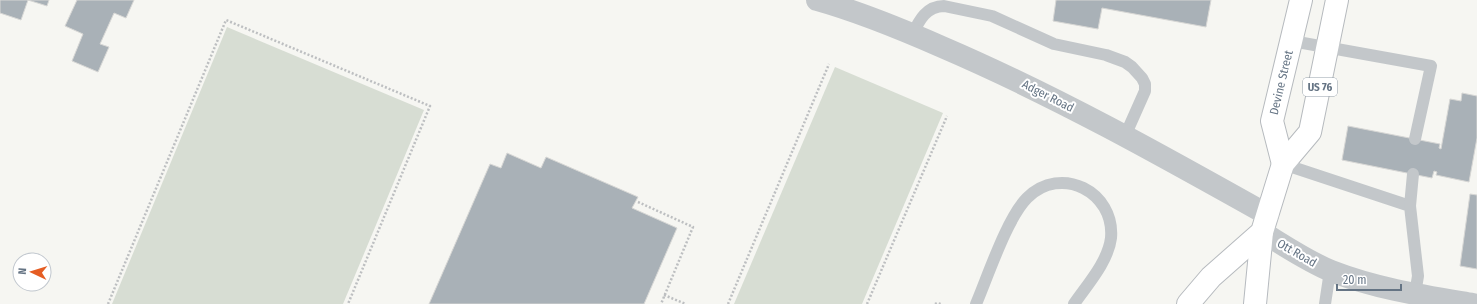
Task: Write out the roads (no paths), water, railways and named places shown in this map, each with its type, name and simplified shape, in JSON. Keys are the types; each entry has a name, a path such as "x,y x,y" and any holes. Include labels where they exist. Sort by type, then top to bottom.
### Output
{"main road":[{"name":"Devine Street","path":"1283,164 1272,121 1301,0"},
{"name":"US 76","path":"1265,224 1283,164 1310,132 1337,0"},
{"path":"1188,304 1211,277 1265,224"},
{"path":"1255,304 1265,224"}],"street":[{"name":"Adger Road","path":"817,0 912,35 978,62 1125,136 1265,224"},
{"name":"Ott Road","path":"1265,224 1305,259 1330,271 1379,287 1473,304"}],"lane":[{"path":"912,35 925,14 939,6 944,6 992,16 1054,44 1106,55 1125,62 1137,71 1145,84 1144,97 1125,136"},
{"path":"1292,41 1430,66 1415,139"},
{"path":"1283,164 1410,206"},
{"path":"1413,174 1410,206 1418,276 1415,294"},
{"path":"976,304 1010,224 1022,204 1034,192 1042,188 1052,184 1068,183 1086,189 1100,199 1109,216 1111,238 1102,262 1074,304"},
{"path":"1325,304 1330,271"}]}
